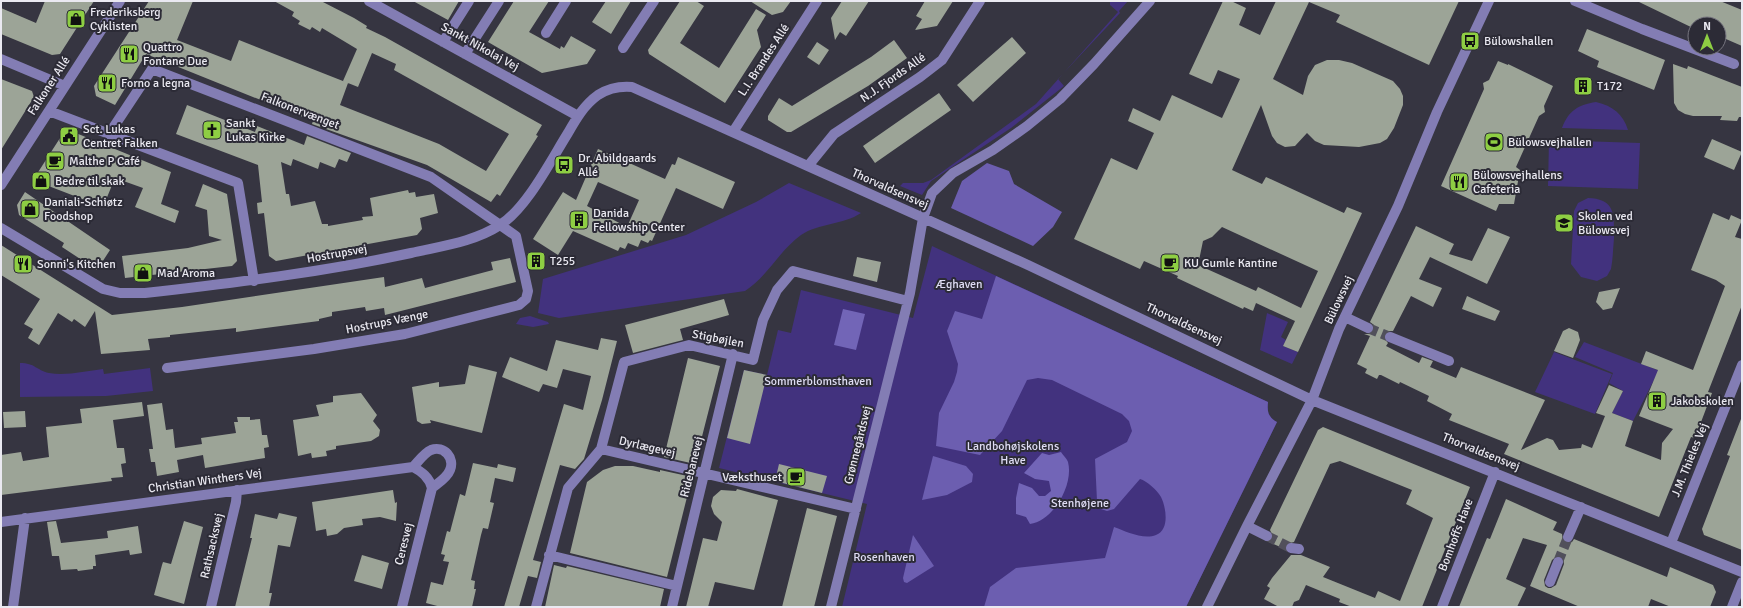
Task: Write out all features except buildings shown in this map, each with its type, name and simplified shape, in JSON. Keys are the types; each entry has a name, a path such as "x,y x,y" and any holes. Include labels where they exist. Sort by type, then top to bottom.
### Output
{"street":[{"name":"Falkoner Allé","path":"1,185 120,1"},
{"name":"Sankt Nikolaj Vej","path":"370,1 578,116"},
{"path":"443,42 469,1"},
{"path":"465,54 499,1"},
{"path":"546,32 566,1"},
{"path":"623,48 654,1"},
{"name":"L.I. Brandes Allé","path":"733,132 817,1"},
{"name":"N.J. Fjords Allé","path":"808,166 834,134 920,77 942,60 980,1"},
{"name":"Grønnegårdsvej","path":"831,607 908,301 923,218 932,193 952,173 993,150 1027,126 1060,99 1094,64 1150,1"},
{"name":"Bülowsvej","path":"1207,607 1312,400 1345,317 1398,206 1440,105 1489,1"},
{"path":"1574,1 1734,64"},
{"path":"1,59 65,86"},
{"name":"Falkonervænget","path":"109,134 152,69 431,177 501,225"},
{"name":"Thorvaldsensvej","path":"622,86 632,87 644,91 1028,265 1312,400 1742,572"},
{"name":"Hostrupsvej","path":"1,228 103,289 120,293 145,293 254,281 371,262 473,239 501,225 524,201 544,172 578,116 598,96 608,90 622,86"},
{"path":"49,111 238,183 254,281"},
{"name":"Hostrups Vænge","path":"167,368 314,349 405,334 519,305 528,296 528,286 516,236 501,225"},
{"name":"Stigbøjlen","path":"602,449 624,362 689,345 733,354 753,360 766,314 777,290 793,271 908,301"},
{"path":"1345,317 1368,328"},
{"path":"1390,337 1449,361"},
{"name":"Ridebanevej","path":"672,607 733,354"},
{"name":"J.M. Thieles Vej","path":"1671,543 1742,365"},
{"path":"438,449 446,452 451,461 451,466 447,476 432,488 430,480 413,467 432,450 438,449"},
{"name":"Dyrlægevej","path":"536,607 568,488 602,449 856,509"},
{"name":"Christian Winthers Vej","path":"1,522 413,467"},
{"name":"Bomhoffs Have","path":"1442,607 1495,472"},
{"name":"Ceresvej","path":"402,607 432,488"},
{"name":"Rathsacksvej","path":"211,607 236,502 237,490"},
{"path":"1568,537 1581,507"},
{"path":"13,607 26,518"},
{"path":"1247,526 1267,536"},
{"path":"549,555 677,586"},
{"path":"1550,582 1558,562"},
{"path":"1732,607 1742,582"}],"green space":[{"path":"1110,1 1128,1 1119,11 1120,13 1064,73 1118,12 1110,5"},
{"path":"1058,79 1064,86 1011,128 931,181 922,195 900,186 903,183 923,183 931,180 1036,104"},
{"path":"1596,102 1612,108 1620,115 1628,130 1562,128 1568,117 1575,109"},
{"path":"1549,140 1640,143 1638,189 1548,186"},
{"path":"789,183 861,213 847,220 815,228 801,235 793,241 760,279 745,291 559,318 538,313 543,279 686,235 756,202"},
{"path":"1588,198 1604,201 1609,205 1612,210 1614,222 1613,257 1611,269 1607,276 1597,281 1581,277 1571,264 1574,211 1578,203"},
{"name":"Landbohøjskolens Have","path":"932,246 1268,402 1269,414 1277,422 1186,607 842,607 867,504 719,468 744,370 767,375 778,330 791,333 801,290 913,318"},
{"path":"1267,313 1288,322 1281,337 1286,340 1283,346 1298,352 1292,364 1260,350"},
{"path":"530,316 548,322 549,324 533,327 516,324 520,318"},
{"path":"1584,342 1681,379 1675,386 1655,378 1633,421 1612,413 1623,391 1609,383 1613,373 1575,357"},
{"path":"1554,352 1612,374 1595,414 1535,392"},
{"path":"20,363 29,364 45,372 56,374 69,374 103,369 104,374 150,368 153,391 106,396 20,397"}],"shaded area":[{"path":"987,163 1009,171 1014,184 1062,212 1053,227 1033,246 951,208 962,181"},
{"path":"996,276 1268,402 1269,414 1277,422 1186,607 984,607 990,587 1016,568 1105,558 1114,527 1140,536 1151,536 1160,532 1166,518 1163,501 1159,494 1149,484 1140,479 1114,509 1107,511 1101,509 1097,501 1095,459 1127,442 1132,431 1129,421 1122,414 1052,380 1038,378 1027,380 1002,431 980,455 936,446 939,413 954,382 958,364 947,331 955,311 982,319"},
{"path":"843,309 865,314 856,350 834,345"},
{"path":"1061,452 1068,462 1069,471 1065,491 1054,509 1038,521 1030,524 1026,517 1016,514 1016,498 1019,483 1032,488 1039,496 1045,496 1051,491 1049,481 1035,479 1024,473 1042,453 1049,455"},
{"path":"933,456 966,466 973,474 972,482 947,495 922,500"},
{"path":"913,535 934,566 907,583 904,582 903,578"}],"tunnel":[{"path":"1368,328 1390,337"},
{"path":"1267,536 1291,548"},
{"path":"1558,562 1568,537"}],"place":[{"name":"Frederiksberg Cyklisten","path":"76,19"},
{"name":"Bülowshallen","path":"1470,41"},
{"name":"Quattro Fontane Due","path":"129,54"},
{"name":"Forno a legna","path":"107,83"},
{"name":"T172","path":"1583,86"},
{"name":"Sankt Lukas Kirke","path":"212,130"},
{"name":"Sct. Lukas Centret Falken","path":"69,136"},
{"name":"Bülowsvejhallen","path":"1494,142"},
{"name":"Malthe P Café","path":"55,161"},
{"name":"Dr. Abildgaards Allé","path":"564,165"},
{"name":"Bedre til skak","path":"41,181"},
{"name":"Bülowsvejhallens Cafeteria","path":"1459,182"},
{"name":"Daniali-Schiøtz Foodshop","path":"30,209"},
{"name":"Danida Fellowship Center","path":"579,220"},
{"name":"Skolen ved Bülowsvej","path":"1564,223"},
{"name":"T255","path":"536,261"},
{"name":"KU Gumle Kantine","path":"1170,263"},
{"name":"Sonni's Kitchen","path":"23,264"},
{"name":"Mad Aroma","path":"143,273"},
{"name":"Jakobskolen","path":"1657,401"},
{"name":"Væksthuset","path":"796,477"}],"park label":[{"name":"Æghaven","path":"959,284"},
{"name":"Sommerblomsthaven","path":"818,381"},
{"name":"Stenhøjene","path":"1080,503"},
{"name":"Rosenhaven","path":"884,557"}]}
